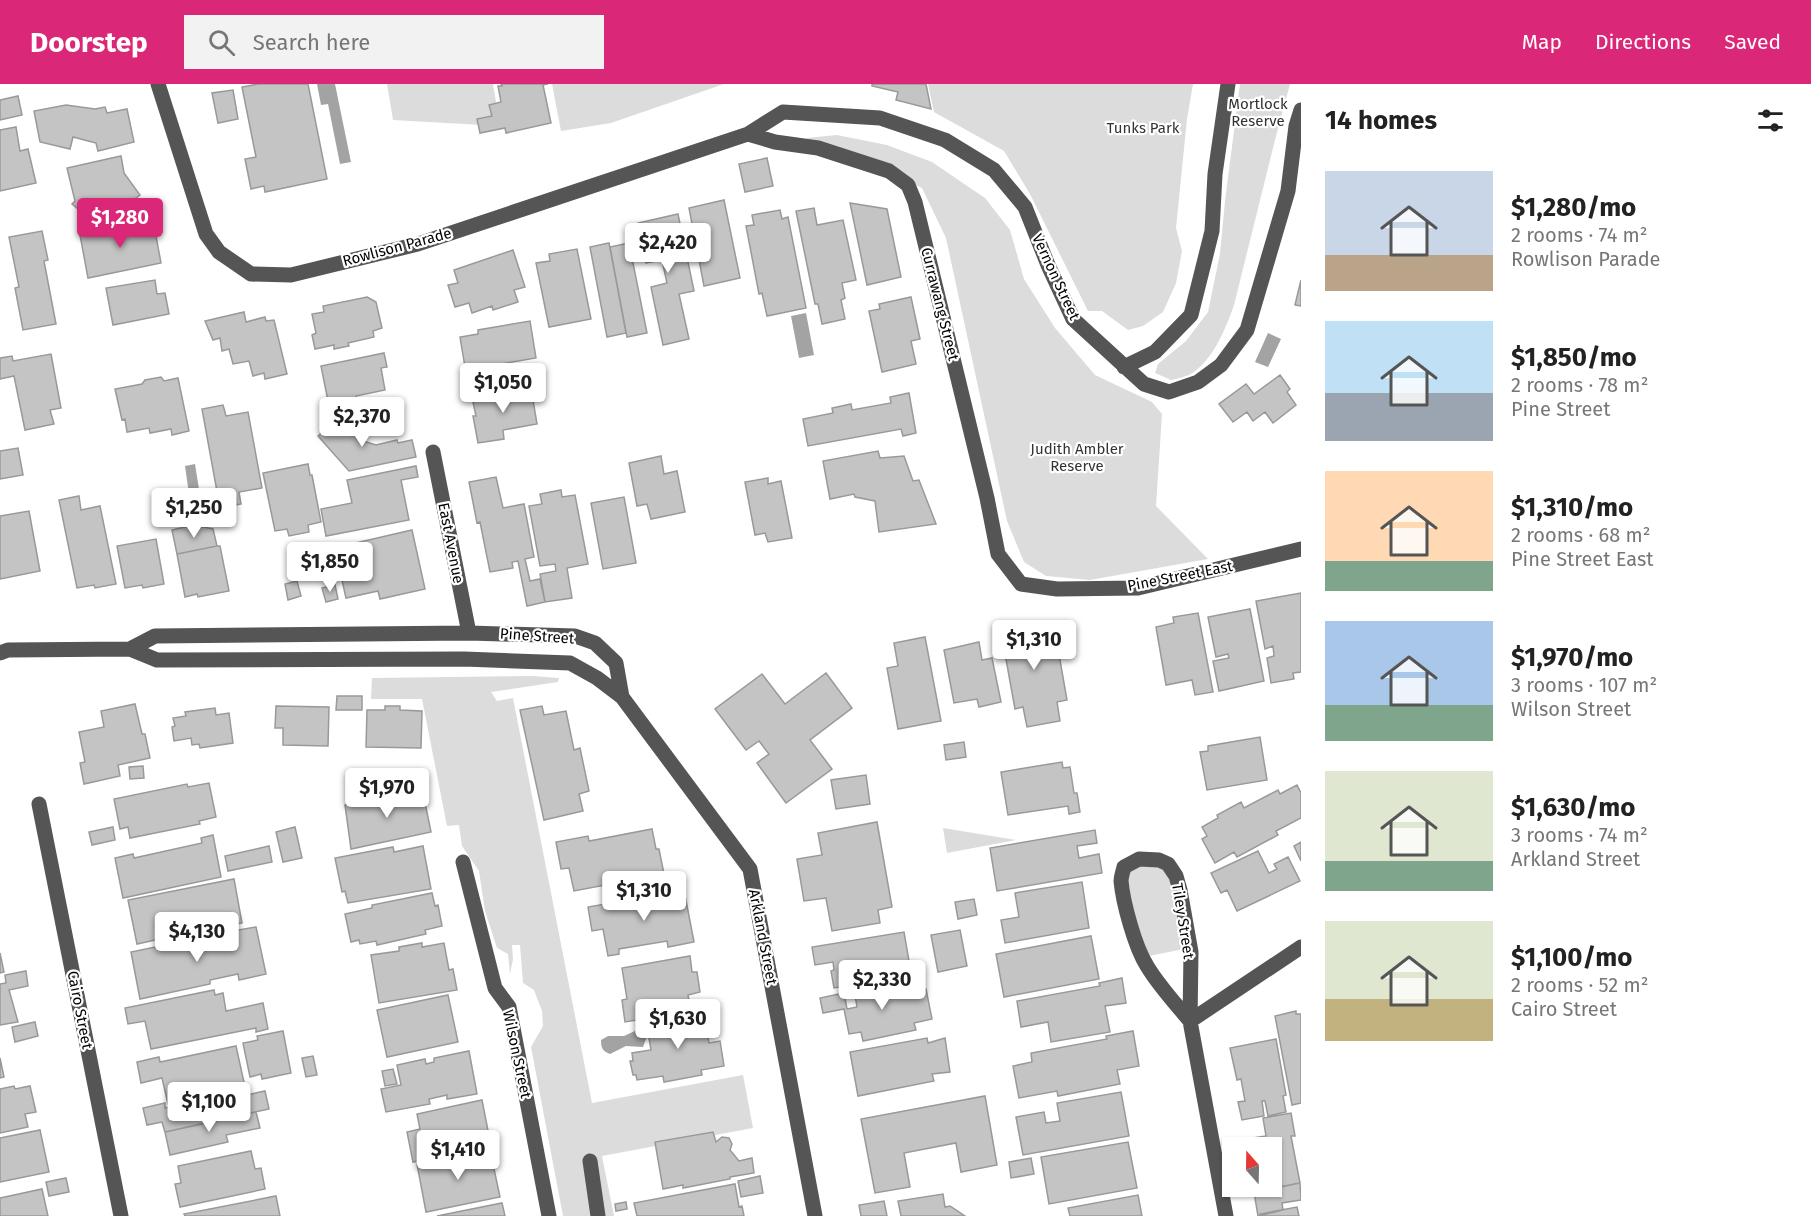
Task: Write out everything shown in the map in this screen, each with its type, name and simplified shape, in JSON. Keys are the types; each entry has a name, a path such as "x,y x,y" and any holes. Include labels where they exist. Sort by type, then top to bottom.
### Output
{"street":[{"name":"Rowlison Parade","path":"158,84 206,234 219,252 251,274 291,274 418,244 747,135"},
{"path":"1124,367 1155,352 1191,315 1212,231 1215,174 1228,84"},
{"name":"Vernon Street","path":"747,135 783,112 880,118 945,140 994,170 1025,207 1073,320 1144,384 1169,392 1198,382 1221,365 1247,330 1288,191 1296,126 1301,110"},
{"name":"Currawang Street","path":"747,135 775,142 818,148 889,171 908,185 918,214 987,498 998,554 1021,584"},
{"name":"East Avenue","path":"433,452 469,633"},
{"name":"Pine Street East","path":"1021,584 1057,589 1138,588 1301,549"},
{"name":"Pine Street","path":"130,650 155,636 469,633 575,636 595,643 616,663 622,697"},
{"name":"Pine Street","path":"3,649 130,650 157,660 464,659 570,663 597,678 622,697"},
{"name":"Arkland Street","path":"622,697 750,869 815,1216"},
{"name":"Cairo Street","path":"39,804 121,1216"},
{"name":"Tiley Street","path":"1190,1021 1145,963 1126,908 1121,878 1124,867 1139,859 1159,860 1168,864 1176,876 1180,890 1191,952 1190,1021 1226,1216"},
{"name":"Wilson Street","path":"463,862 495,988 509,1007 549,1216"},
{"path":"1190,1021 1301,947"},
{"path":"590,1161 598,1216"}],"green space":[{"path":"387,84 493,84 500,126 393,120"},
{"path":"552,84 724,84 611,123 561,131"},
{"name":"Tunks Park","path":"928,84 1193,84 1187,119 1176,228 1182,251 1176,283 1163,312 1143,326 1128,330 1102,311 1088,311 1030,194 1004,151 934,112"},
{"name":"Mortlock Reserve","path":"1240,84 1290,84 1234,305 1227,324 1205,362 1189,375 1171,380 1155,373 1158,364 1186,341 1208,312 1220,254"},
{"name":"Judith Ambler Reserve","path":"837,135 887,145 932,162 985,198 1010,230 1024,279 1055,328 1095,375 1152,402 1162,414 1156,506 1208,559 1090,580 1046,576 1024,562 1007,521 946,238 922,188 884,169 806,138"},
{"path":"533,676 559,678 558,682 491,692 497,701 513,698 592,1103 743,1075 753,1128 602,1156 614,1216 563,1216 531,1047 543,1026 542,1011 534,990 523,983 520,945 512,945 513,959 510,974 508,954 497,948 485,911 479,871 462,846 459,825 447,826 422,699 371,699 372,678"},
{"path":"943,828 1016,840 947,853"},
{"path":"1133,863 1161,866 1167,875 1175,895 1184,949 1149,956 1127,895 1125,870"}],"shaded area":[{"path":"317,84 335,84 351,162 340,164 328,104 321,105"},
{"path":"806,313 814,355 799,358 791,316"},
{"path":"1268,333 1281,339 1268,367 1255,362"},
{"path":"195,464 202,508 187,510 184,495 189,494 185,466"},
{"path":"637,1030 644,1032 647,1036 643,1047 626,1046 610,1054 601,1046 601,1040 608,1036 624,1036"}],"building":[{"path":"258,84 308,84 327,179 265,192 264,186 251,189 245,159 256,157 242,87"},
{"path":"501,84 548,84 543,85 551,123 506,133 505,128 480,133 477,119 492,116 489,105 501,102 498,86 502,86"},
{"path":"872,84 926,84 931,109 896,100 898,92 872,86"},
{"path":"233,90 238,119 218,123 212,93"},
{"path":"18,96 22,115 0,120 0,100"},
{"path":"66,105 95,109 105,107 107,113 127,109 134,142 98,151 96,143 73,137 70,149 40,142 34,111"},
{"path":"16,127 20,151 28,149 36,183 0,191 0,130"},
{"path":"121,156 124,173 140,195 113,215 107,206 90,219 72,204 75,201 67,168"},
{"path":"767,158 773,186 745,192 739,164"},
{"path":"724,200 740,278 704,286 689,208"},
{"path":"850,203 887,209 901,277 867,285"},
{"path":"814,208 817,225 843,220 856,280 842,283 845,298 841,300 845,319 822,324 818,304 815,304 796,211"},
{"path":"780,210 782,219 788,217 806,308 767,316 762,293 759,294 746,226 754,225 752,215"},
{"path":"678,214 694,291 679,294 689,339 663,345 651,287 667,283 662,260 646,263 638,223"},
{"path":"153,220 161,263 88,278 80,235"},
{"path":"42,231 48,260 44,261 56,324 23,330 15,288 19,287 9,237"},
{"path":"609,243 626,333 607,337 590,247"},
{"path":"629,243 647,333 627,337 610,247"},
{"path":"577,249 591,319 549,327 536,263 550,261 549,254"},
{"path":"513,250 525,287 514,290 518,302 493,310 492,306 472,313 469,303 455,307 448,285 458,283 454,270"},
{"path":"155,280 157,294 165,293 169,314 113,325 106,288"},
{"path":"1301,280 1301,306 1295,305"},
{"path":"367,297 376,302 382,328 373,331 374,337 348,343 349,346 334,349 334,345 315,349 312,335 316,333 312,314 324,312 323,306"},
{"path":"911,297 920,339 911,341 916,364 882,372 869,311 880,309 879,304"},
{"path":"244,312 246,322 265,317 266,321 274,320 287,374 265,379 264,373 253,376 249,361 233,364 229,349 222,351 220,338 213,340 205,321"},
{"path":"530,321 536,358 489,366 491,375 467,379 460,337 478,334 478,330"},
{"path":"384,353 387,367 381,368 385,390 356,396 357,399 342,402 342,398 328,401 321,366"},
{"path":"51,354 61,408 50,410 54,424 25,430 14,376 0,379 0,358 12,356 13,361"},
{"path":"1280,375 1290,389 1287,392 1296,405 1273,423 1265,412 1253,421 1247,412 1233,422 1219,404 1246,384 1254,394"},
{"path":"161,377 164,381 178,378 189,431 172,435 171,429 150,433 149,428 127,432 115,389 142,384 145,380"},
{"path":"531,388 537,424 503,430 504,439 478,443 473,402 489,399 488,395"},
{"path":"909,393 916,433 903,436 901,429 808,446 803,419 833,413 832,408 851,404 852,410 891,403 890,397"},
{"path":"223,405 226,416 248,412 262,488 239,492 241,504 220,508 202,409"},
{"path":"340,416 363,441 376,445 397,440 398,443 412,440 416,457 349,471 318,436"},
{"path":"18,448 23,475 0,479 0,451"},
{"path":"878,451 880,458 904,456 913,481 919,480 936,524 879,532 875,501 855,497 854,494 830,499 823,461"},
{"path":"661,456 664,474 677,471 685,512 651,519 647,504 637,506 629,463"},
{"path":"308,464 321,522 308,525 309,532 289,536 287,529 275,531 263,473"},
{"path":"416,466 418,477 401,480 409,520 326,536 321,509 352,503 347,480"},
{"path":"496,477 503,508 524,504 534,557 525,559 530,581 540,579 545,602 527,606 518,561 512,562 513,568 490,572 469,482"},
{"path":"768,478 768,484 781,481 792,538 768,542 765,533 755,535 745,482"},
{"path":"561,490 562,497 575,495 588,564 567,568 572,598 545,602 540,574 556,571 555,564 540,566 529,506 542,504 540,494"},
{"path":"79,496 81,510 100,506 116,584 95,588 94,585 77,588 59,500"},
{"path":"624,497 636,563 603,569 591,503"},
{"path":"29,511 40,571 0,579 0,516"},
{"path":"193,525 213,529 217,546 177,554 172,530"},
{"path":"412,530 425,589 380,599 378,591 346,598 338,562 355,558 351,544"},
{"path":"156,539 164,584 143,588 142,585 125,588 117,546"},
{"path":"220,546 229,591 185,597 177,554"},
{"path":"297,581 301,596 288,600 285,584"},
{"path":"335,585 338,599 326,602 322,588"},
{"path":"1301,593 1301,672 1293,673 1294,679 1271,683 1267,658 1274,656 1273,646 1265,649 1256,601"},
{"path":"1250,609 1264,681 1219,691 1213,661 1229,658 1228,654 1216,657 1208,617"},
{"path":"1198,613 1213,692 1195,695 1192,680 1166,685 1156,627 1174,623 1173,617"},
{"path":"1025,622 1054,626 1067,700 1057,702 1060,721 1027,727 1023,707 1015,709 1000,626"},
{"path":"925,637 941,721 898,729 887,668 898,666 894,643"},
{"path":"979,642 982,660 992,658 1001,702 979,707 977,699 954,703 944,650"},
{"path":"826,673 852,708 810,740 832,769 786,803 757,763 769,754 759,741 746,750 715,709 762,674 785,704"},
{"path":"337,696 362,696 362,710 336,710"},
{"path":"135,704 150,758 118,765 120,776 84,784 80,763 85,762 79,732 104,727 101,711"},
{"path":"276,706 329,707 328,746 283,745 283,728 275,728"},
{"path":"385,706 400,706 400,710 422,711 421,748 366,747 367,710 385,710"},
{"path":"542,706 544,715 566,711 574,750 580,748 589,791 579,794 583,811 544,820 520,710"},
{"path":"215,708 216,715 229,713 233,743 200,748 199,744 192,745 191,738 174,741 173,718 186,716 185,712"},
{"path":"1260,737 1267,780 1207,790 1200,752 1208,751 1208,746"},
{"path":"964,742 966,757 946,760 944,745"},
{"path":"1062,762 1063,768 1070,767 1080,812 1069,814 1068,806 1008,815 1001,772"},
{"path":"143,766 144,778 130,779 129,767"},
{"path":"866,775 870,804 836,809 831,780"},
{"path":"209,783 216,817 199,821 200,824 130,838 128,827 120,829 114,799 187,784 188,787"},
{"path":"1297,785 1301,793 1301,818 1276,831 1278,835 1237,857 1234,852 1215,863 1202,839 1207,836 1202,827 1218,818 1217,815 1241,802 1244,808 1278,790 1280,794"},
{"path":"422,788 431,832 351,849 345,805"},
{"path":"877,822 892,907 878,910 880,923 832,931 826,898 804,901 797,859 822,855 818,833"},
{"path":"113,827 115,840 92,845 89,832"},
{"path":"295,827 302,858 283,862 276,832"},
{"path":"652,829 664,874 574,891 569,868 561,869 556,842 588,836 589,841"},
{"path":"1095,830 1097,843 1077,846 1079,858 1099,854 1102,873 997,891 990,848"},
{"path":"213,835 221,877 123,898 115,858 133,854 134,858 202,843 201,838"},
{"path":"1301,842 1301,861 1294,846"},
{"path":"269,846 272,862 228,871 225,856"},
{"path":"423,846 431,889 348,903 345,891 342,892 335,858 393,847 394,852"},
{"path":"1258,851 1269,873 1277,869 1274,864 1288,857 1300,881 1237,911 1227,890 1221,893 1211,873"},
{"path":"234,879 242,923 194,933 193,926 177,930 178,935 137,944 128,900"},
{"path":"1082,882 1089,928 1005,943 1001,920 1019,917 1015,893"},
{"path":"684,890 694,942 668,947 667,941 619,949 619,954 608,956 603,929 592,931 588,907"},
{"path":"432,893 435,906 438,905 442,926 425,930 426,934 377,945 376,941 360,944 359,940 351,942 345,914 372,908 372,905"},
{"path":"974,899 977,915 958,919 955,902"},
{"path":"256,927 266,974 239,980 238,974 210,980 210,984 140,999 131,952 204,937 205,941 233,935 232,931"},
{"path":"960,930 967,966 938,972 931,935"},
{"path":"904,932 909,961 901,962 903,971 890,973 892,983 851,990 851,985 834,988 831,971 834,970 833,962 815,965 812,947"},
{"path":"1091,936 1099,979 1004,997 996,954"},
{"path":"422,943 422,947 444,943 449,970 453,969 457,990 379,1003 371,955 399,951 399,947"},
{"path":"0,953 4,972 0,973"},
{"path":"690,956 692,972 697,972 700,992 688,995 691,1011 625,1022 622,1000 627,999 622,968"},
{"path":"26,971 28,986 9,990 18,1022 0,1025 0,984 6,983 5,975"},
{"path":"1122,978 1126,1003 1105,1006 1110,1032 1051,1042 1048,1022 1021,1027 1017,1001 1100,986 1099,983"},
{"path":"909,984 910,992 926,989 932,1019 914,1023 916,1030 863,1041 861,1032 849,1034 844,1009 823,1013 820,998 844,993 847,1009 857,1007 855,995"},
{"path":"214,990 215,995 223,993 226,1011 263,1003 268,1029 256,1032 256,1028 151,1049 145,1021 128,1024 125,1008"},
{"path":"448,995 458,1042 387,1057 377,1010"},
{"path":"1296,1011 1296,1014 1301,1014 1301,1103 1292,1105 1275,1016"},
{"path":"704,1013 709,1043 720,1041 724,1066 701,1070 702,1075 664,1082 663,1076 637,1080 636,1075 633,1075 630,1061 633,1061 632,1053 651,1050 647,1026 655,1024 654,1022"},
{"path":"35,1022 38,1036 15,1042 12,1027"},
{"path":"283,1031 291,1073 262,1079 261,1074 250,1077 243,1043 258,1040 257,1036"},
{"path":"1133,1031 1139,1066 1117,1070 1120,1084 1058,1096 1057,1091 1019,1098 1013,1066 1032,1062 1031,1053 1107,1039 1106,1036"},
{"path":"927,1038 928,1043 945,1038 950,1072 932,1074 934,1081 858,1096 850,1052"},
{"path":"1276,1039 1286,1095 1283,1096 1286,1112 1268,1116 1265,1101 1262,1101 1264,1116 1242,1120 1238,1102 1245,1101 1241,1079 1237,1080 1230,1048"},
{"path":"236,1046 245,1087 168,1104 162,1078 141,1083 137,1062 159,1057 160,1062"},
{"path":"469,1051 477,1094 447,1099 447,1095 429,1099 430,1104 386,1112 381,1089 401,1085 397,1065 425,1059 426,1064 434,1062 434,1058"},
{"path":"313,1056 317,1075 306,1077 302,1058"},
{"path":"0,1058 4,1077 0,1078"},
{"path":"393,1069 397,1084 385,1086 382,1071"},
{"path":"14,1086 15,1089 30,1086 36,1112 25,1114 28,1127 0,1133 0,1089"},
{"path":"265,1091 269,1109 165,1132 162,1122 147,1125 143,1108 165,1103 165,1108 222,1095 223,1100"},
{"path":"1121,1092 1129,1136 1023,1155 1016,1117 1044,1112 1046,1123 1060,1121 1057,1103"},
{"path":"985,1096 997,1165 961,1172 956,1143 904,1153 910,1187 875,1193 861,1119"},
{"path":"482,1100 491,1146 413,1162 407,1132 420,1129 417,1114"},
{"path":"256,1112 260,1128 226,1135 228,1142 170,1155 165,1132"},
{"path":"1291,1113 1295,1136 1291,1136 1300,1183 1282,1187 1282,1137 1260,1137 1266,1136 1263,1118"},
{"path":"40,1130 49,1172 0,1182 0,1138"},
{"path":"713,1132 716,1142 722,1137 729,1138 732,1144 730,1150 739,1161 752,1158 754,1173 683,1188 683,1185 663,1189 655,1142"},
{"path":"1128,1142 1137,1188 1049,1204 1041,1157"},
{"path":"490,1150 500,1197 426,1212 417,1164"},
{"path":"251,1151 255,1169 261,1168 265,1189 180,1207 175,1184 181,1183 178,1166"},
{"path":"1031,1158 1034,1174 1011,1178 1009,1162"},
{"path":"760,1176 763,1193 741,1197 738,1181"},
{"path":"66,1178 69,1192 49,1196 46,1182"},
{"path":"1300,1183 1301,1200 1282,1203 1283,1210 1258,1216 1255,1197 1282,1197 1282,1187"},
{"path":"735,1184 739,1207 742,1206 744,1216 637,1216 634,1203"},
{"path":"42,1189 48,1216 0,1216 0,1198"},
{"path":"943,1194 945,1207 950,1206 965,1216 901,1216 898,1201"},
{"path":"1138,1195 1142,1216 1070,1216 1068,1208"},
{"path":"276,1196 280,1216 185,1216 184,1214"},
{"path":"884,1201 887,1216 861,1216 859,1205"},
{"path":"626,1202 627,1209 616,1211 615,1204"},
{"path":"502,1203 505,1216 437,1216"},
{"path":"1297,1207 1299,1216 1260,1216 1260,1214"}]}
